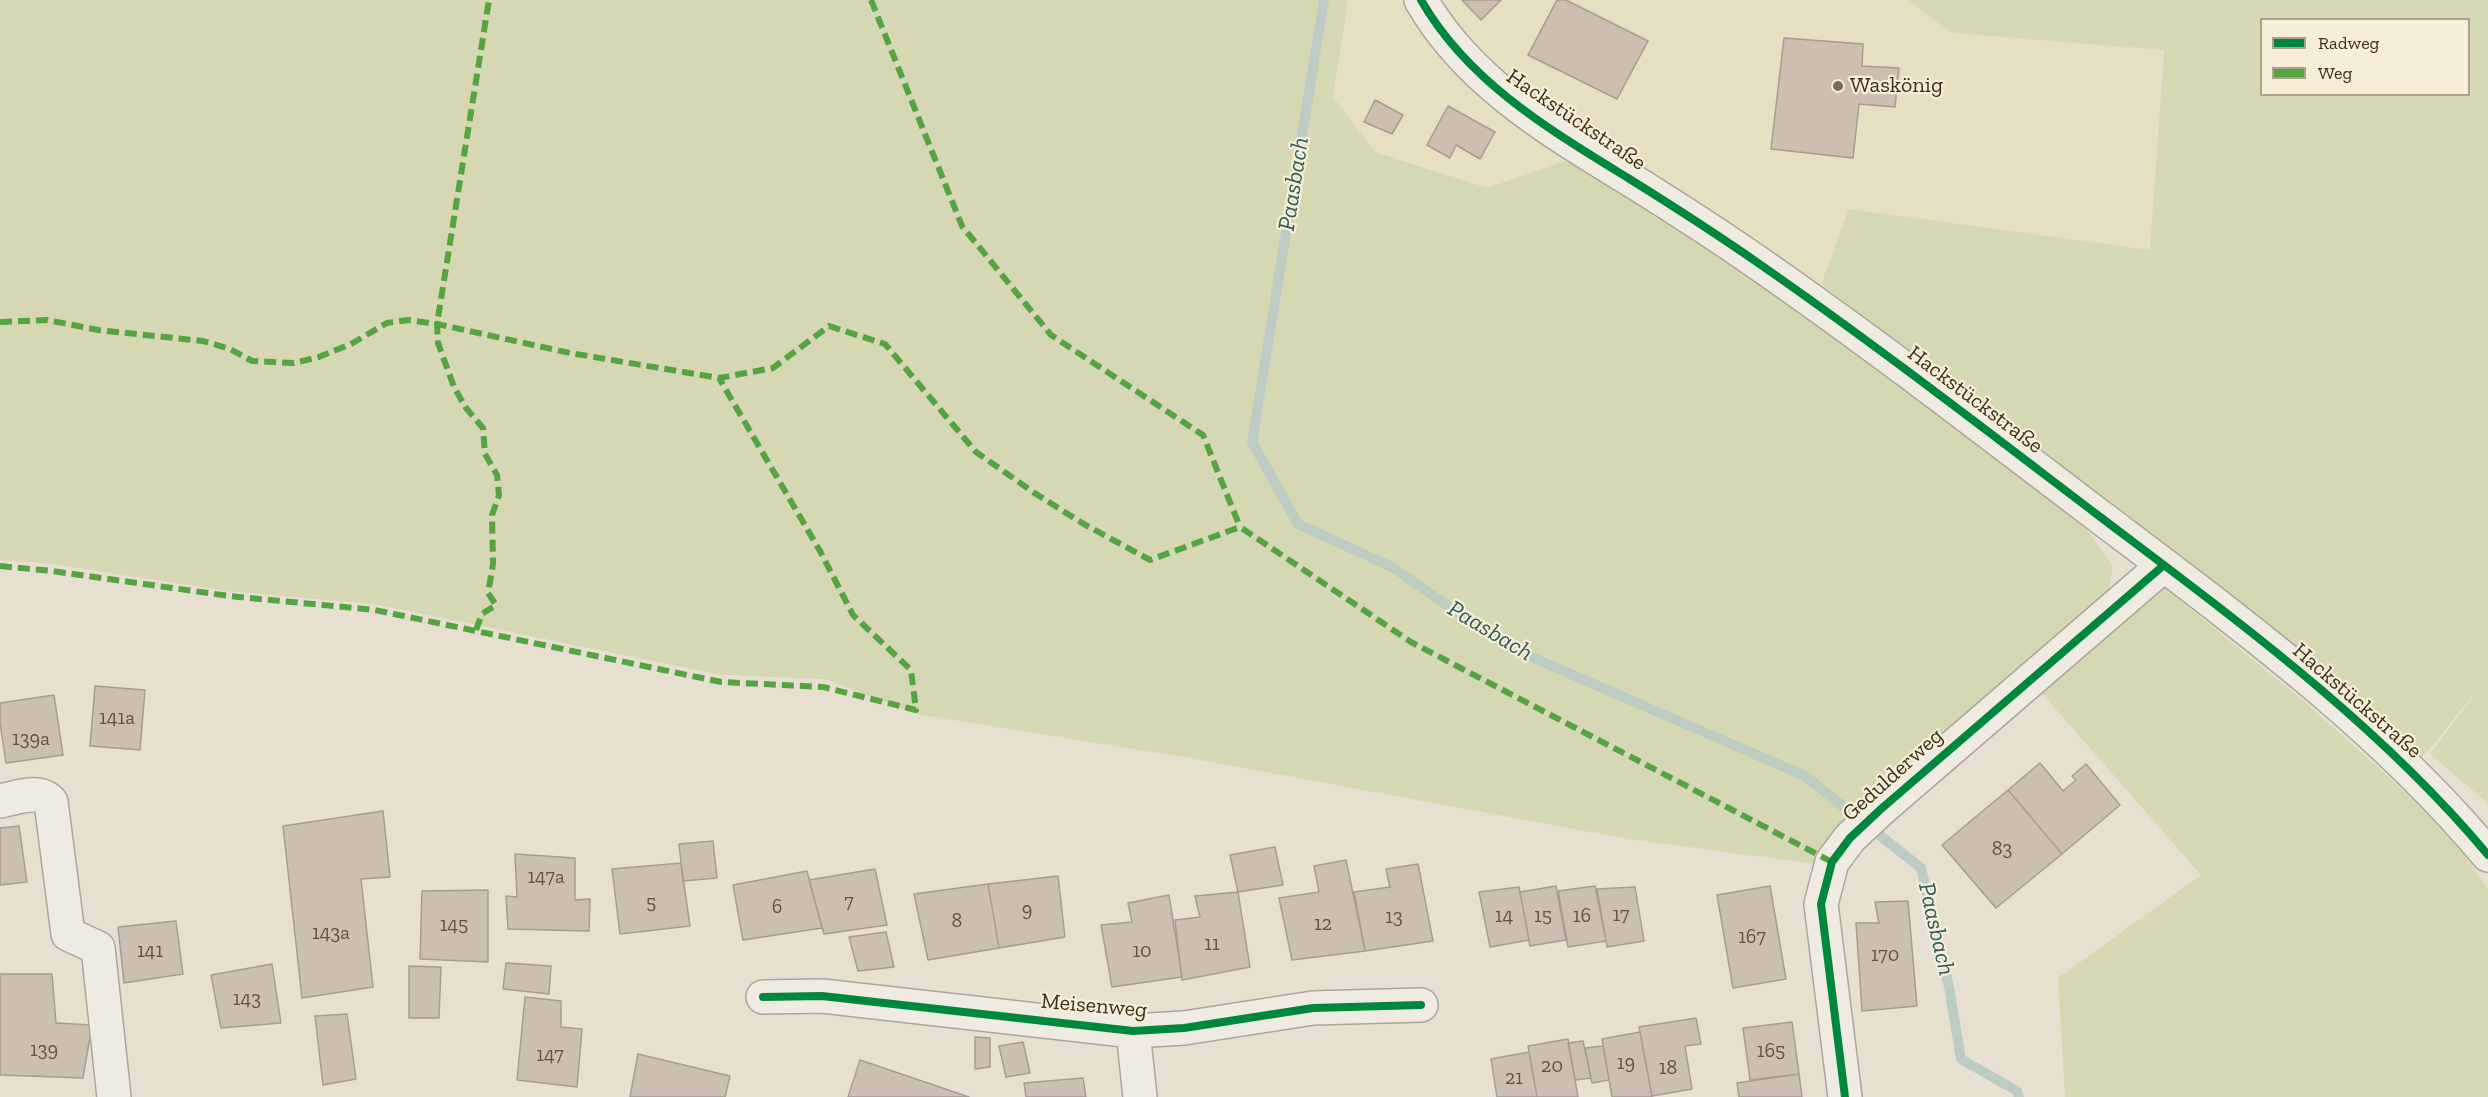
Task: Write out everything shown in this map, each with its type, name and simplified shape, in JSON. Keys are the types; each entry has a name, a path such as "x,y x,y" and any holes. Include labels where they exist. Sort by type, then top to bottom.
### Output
{"street":[{"name":"Hackstückstraße","path":"1421,0 1456,47 1484,79 1511,101 1562,137 1747,255 1828,312 2164,565 2322,691 2393,752 2453,813 2488,855"},
{"name":"Gedulderweg","path":"1845,1097 1821,904 1832,862 1850,838 1881,809 2164,565"},
{"path":"0,801 37,794 46,796 51,802 68,934 98,948 114,1097"},
{"name":"Meisenweg","path":"763,997 822,996 1133,1032 1184,1028 1313,1008 1421,1005"},
{"name":"Meisenweg","path":"1133,1032 1140,1097"}],"shaded area":[{"path":"1348,0 1407,0 1433,51 1463,83 1498,111 1570,159 1486,189 1376,152 1332,96"},
{"path":"1437,0 1908,0 1952,33 2162,50 2151,250 1849,209 1820,283 1733,232 1498,74"}],"green space":[{"path":"0,0 1348,0 1333,97 1375,152 1487,188 1571,159 1829,330 2086,529 2113,566 2107,600 1816,864 1628,839 1190,758 916,714 825,679 721,675 374,604 227,591 52,564 0,560"},
{"path":"1908,0 2488,0 2488,805 2430,754 2482,685 2420,760 2007,425 1821,284 1849,209 2150,250 2164,50 1952,33"},
{"path":"2162,586 2306,703 2445,828 2488,889 2488,1097 2065,1097 2058,978 2201,875 2040,691"}],"building":[{"path":"1462,0 1501,0 1481,20"},
{"path":"1557,0 1566,0 1648,41 1617,99 1528,55"},
{"name":"Waskönig","path":"1784,38 1863,44 1862,66 1899,68 1895,107 1859,104 1853,158 1771,149"},
{"path":"1375,100 1403,115 1392,134 1364,122"},
{"path":"1448,106 1495,132 1480,159 1456,145 1450,158 1427,145"},
{"path":"95,686 145,690 140,750 90,746"},
{"path":"54,695 63,755 6,763 0,723 0,703"},
{"path":"2040,763 2063,791 2076,780 2072,776 2086,764 2120,805 2062,854 2008,790"},
{"path":"2008,790 2062,854 1996,908 1942,845"},
{"path":"383,811 390,877 361,879 373,987 302,998 283,826"},
{"path":"19,826 27,882 0,885 0,828"},
{"path":"713,841 717,878 683,881 679,844"},
{"path":"1275,847 1283,885 1238,892 1230,855"},
{"path":"515,854 575,858 575,900 590,899 589,931 508,929 506,896 517,897"},
{"path":"1346,860 1365,951 1292,960 1279,898 1319,892 1314,866"},
{"path":"681,863 690,926 620,934 612,869"},
{"path":"1418,864 1433,941 1365,951 1354,892 1390,887 1386,869"},
{"path":"875,869 887,925 824,934 809,880"},
{"path":"807,871 822,928 743,940 733,885"},
{"path":"1058,876 1065,937 999,948 988,884"},
{"path":"988,884 999,948 928,960 914,894"},
{"path":"1556,886 1566,940 1530,946 1520,892"},
{"path":"1595,886 1606,941 1568,947 1558,891"},
{"path":"1770,886 1786,979 1733,988 1717,895"},
{"path":"1519,887 1529,940 1490,947 1479,892"},
{"path":"1635,887 1644,941 1607,947 1597,889"},
{"path":"488,890 488,962 420,959 422,891"},
{"path":"1238,892 1250,967 1182,980 1175,920 1200,917 1195,896"},
{"path":"1169,895 1182,977 1112,987 1101,925 1132,922 1128,903"},
{"path":"1908,901 1917,1006 1862,1011 1856,923 1879,923 1875,902"},
{"path":"176,921 183,974 124,983 118,927"},
{"path":"886,932 894,967 858,971 849,937"},
{"path":"506,963 551,966 549,994 503,989"},
{"path":"272,964 281,1023 221,1028 211,975"},
{"path":"409,966 441,967 439,1018 409,1018"},
{"path":"0,974 52,974 56,1023 92,1025 83,1078 0,1075"},
{"path":"525,997 561,1001 561,1027 582,1029 577,1087 517,1080"},
{"path":"347,1014 356,1079 323,1085 315,1016"},
{"path":"1696,1018 1701,1044 1685,1046 1692,1089 1652,1096 1639,1027"},
{"path":"1792,1022 1799,1074 1750,1080 1743,1028"},
{"path":"1640,1032 1652,1097 1612,1097 1602,1039"},
{"path":"975,1037 990,1038 990,1067 975,1069"},
{"path":"1568,1039 1578,1097 1537,1097 1528,1046"},
{"path":"1583,1041 1591,1078 1575,1080 1568,1043"},
{"path":"1023,1042 1030,1073 1006,1077 999,1046"},
{"path":"1603,1046 1609,1080 1592,1083 1585,1048"},
{"path":"1529,1052 1537,1097 1497,1097 1491,1059"},
{"path":"638,1054 730,1076 725,1097 630,1097"},
{"path":"860,1060 969,1097 848,1097"},
{"path":"1799,1074 1802,1097 1739,1097 1737,1083"},
{"path":"1083,1078 1086,1097 1026,1097 1024,1083"}],"waterway":[{"name":"Paasbach","path":"1324,0 1252,442 1298,524 1392,567 1506,646 1805,776 1921,868 1949,987 1961,1059 2017,1091 2019,1097"}],"marked path":[{"path":"476,630 482,614 496,605 488,593 493,564 492,515 499,495 497,475 485,454 483,428 466,408 454,387 438,343 437,324 489,0"},
{"path":"871,0 962,226 1051,335 1203,435 1240,527"},
{"path":"0,322 47,320 98,330 203,341 230,349 252,361 294,363 319,357 351,344 387,323 408,320 437,324 570,353 719,378 773,368 829,326 885,344 976,452 1082,523 1150,560 1240,527 1411,642 1832,862"},
{"path":"0,566 229,596 375,610 721,682 823,687 916,710 911,670 853,615 820,551 719,378"}],"cycle path":[{"path":"1421,0 1440,29 1462,56 1513,102 1804,295 2253,634 2352,717 2400,761 2488,855"},
{"path":"1845,1097 1821,904 1832,862 1850,838 1881,809 2164,565"},
{"path":"763,997 822,996 1133,1031 1184,1028 1313,1008 1421,1005"}],"place":[{"name":"Waskönig","path":"1838,86"}]}
